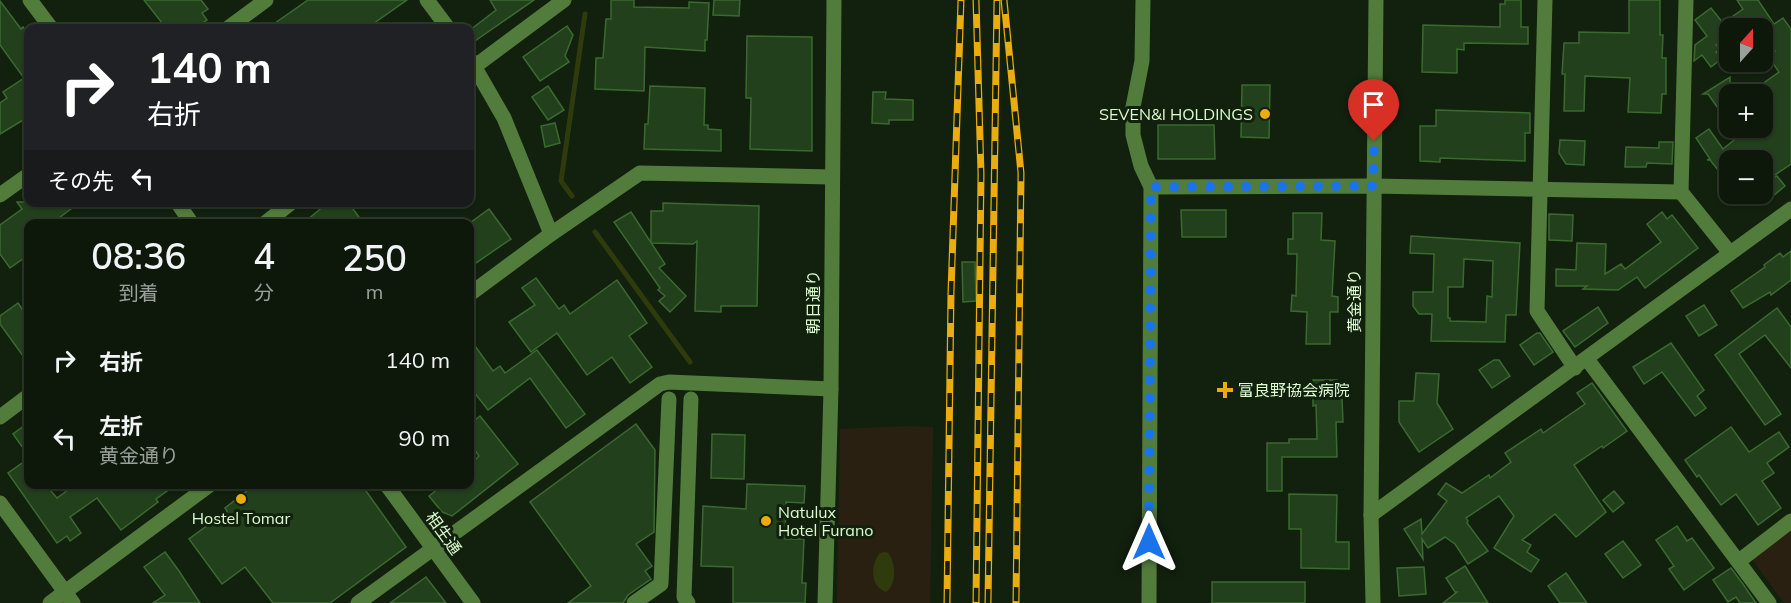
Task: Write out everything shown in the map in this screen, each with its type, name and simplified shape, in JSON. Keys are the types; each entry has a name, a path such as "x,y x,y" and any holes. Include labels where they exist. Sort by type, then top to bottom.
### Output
{"street":[{"path":"30,0 48,24"},
{"path":"233,24 266,0"},
{"path":"428,0 445,24"},
{"path":"474,63 564,0"},
{"name":"朝日通り","path":"825,603 831,389 834,0"},
{"path":"1143,0 1142,62 1133,107 1133,135 1141,166 1151,187 1149,603"},
{"name":"黄金通り","path":"1373,603 1371,515 1376,0"},
{"path":"1545,0 1537,312 1581,364 1769,603"},
{"path":"1686,0 1682,192 1730,253"},
{"path":"474,70 504,118 550,234"},
{"path":"474,291 550,234 640,173 831,177"},
{"path":"0,195 24,178"},
{"path":"1151,187 1373,186 1682,192"},
{"path":"270,219 286,207"},
{"path":"1371,515 1791,209"},
{"path":"358,603 660,384 669,382 831,389"},
{"path":"0,417 24,399"},
{"path":"634,603 661,584 669,399"},
{"path":"683,601 691,399"},
{"path":"50,603 69,598 205,489"},
{"name":"相生通","path":"390,489 472,603"},
{"path":"0,503 69,598"},
{"path":"1738,561 1791,521"}],"shaded area":[{"path":"933,427 930,603 837,603 840,429"},
{"path":"1791,530 1791,603 1784,603 1752,559"},
{"path":"885,552 891,557 894,573 890,589 886,592 877,585 873,575 874,563 880,553"}],"building":[{"path":"144,0 201,0 208,9 202,13 207,20 201,24 163,24"},
{"path":"308,0 407,0 373,24 274,24"},
{"path":"490,0 534,0 474,42 474,27 496,10"},
{"path":"611,0 634,0 634,7 689,8 689,2 709,3 705,51 645,47 644,91 595,89 596,58 603,58 606,19 611,19"},
{"path":"714,0 740,0 739,16 713,15"},
{"path":"1505,0 1521,0 1521,27 1528,27 1528,44 1464,43 1464,50 1457,49 1457,73 1422,72 1423,25 1500,27 1500,4 1505,4"},
{"path":"1629,0 1660,0 1662,58 1666,58 1666,94 1662,94 1661,113 1628,112 1630,78 1585,76 1584,111 1564,111 1565,74 1562,74 1564,43 1579,43 1579,32 1629,33"},
{"path":"1737,0 1758,0 1770,18 1730,18 1743,9"},
{"path":"0,1 21,29 24,28 24,78 0,45"},
{"path":"1711,8 1719,18 1719,43 1716,45 1719,50 1716,52 1719,61 1711,67 1702,55 1694,61 1695,45 1707,36 1695,20"},
{"path":"1783,18 1791,29 1791,164 1773,176 1773,150 1719,150 1719,171 1710,160 1707,160 1710,159 1696,138 1709,129 1723,149 1737,138 1773,138 1773,84 1762,84 1779,72 1773,63 1775,51 1773,48 1773,22"},
{"path":"567,26 573,35 565,56 569,62 540,81 523,57"},
{"path":"747,36 812,37 812,151 750,149 751,98 746,98"},
{"path":"1730,77 1730,84 1719,84 1719,110 1708,94 1703,94"},
{"path":"24,78 24,119 0,134 0,103 7,98 3,92"},
{"path":"1242,85 1270,85 1269,138 1241,137"},
{"path":"548,86 564,110 548,120 532,97"},
{"path":"650,86 705,88 704,125 708,125 708,129 721,130 721,151 644,149"},
{"path":"873,92 886,92 885,99 913,100 913,120 889,120 889,124 872,123"},
{"path":"1436,110 1530,113 1530,133 1525,133 1525,161 1440,158 1440,162 1420,161 1420,126 1436,126"},
{"path":"555,123 560,143 545,147 541,126"},
{"path":"1158,125 1214,125 1215,159 1158,159"},
{"path":"1560,140 1585,141 1584,165 1566,164 1559,153"},
{"path":"1659,142 1673,142 1672,164 1647,163 1646,167 1625,167 1626,147 1659,148"},
{"path":"1777,176 1785,186 1773,196 1773,179"},
{"path":"17,202 24,202 24,207 73,207 58,219 24,219 24,258 10,268 0,254 0,225 22,209"},
{"path":"663,203 759,206 757,306 721,306 721,312 695,311 697,241 693,244 651,243 651,211 663,211"},
{"path":"323,207 352,207 360,219 308,219"},
{"path":"489,209 511,239 474,264 474,220"},
{"path":"1181,210 1226,210 1226,237 1182,237"},
{"path":"631,212 665,264 659,268 686,296 670,312 659,301 665,296 658,290 660,288 614,222"},
{"path":"1662,212 1667,219 1672,215 1698,248 1645,288 1637,277 1618,290 1583,289 1587,286 1556,286 1556,269 1576,270 1577,243 1606,244 1605,274 1621,264 1625,269 1661,242 1647,224"},
{"path":"1293,213 1322,213 1321,240 1335,241 1332,296 1338,297 1338,312 1330,312 1330,344 1306,344 1307,312 1291,311 1292,295 1296,296 1297,254 1288,254 1288,239 1293,239"},
{"path":"1549,214 1573,215 1572,241 1549,240"},
{"path":"1411,236 1520,243 1516,315 1506,315 1505,342 1431,341 1432,314 1419,314 1413,306 1413,292 1433,292 1434,254 1410,253","holes":["1464,259 1493,261 1492,297 1487,296 1486,322 1450,321 1448,318 1448,287 1463,287"]},
{"path":"1791,251 1791,280 1771,295 1770,292 1743,308 1731,291 1765,267 1764,265 1780,253 1783,257"},
{"path":"962,262 975,262 976,301 963,302"},
{"path":"536,278 559,309 564,305 570,314 617,280 647,323 629,336 652,367 630,383 612,357 587,375 557,333 531,352 509,322 535,305 522,288"},
{"path":"18,303 24,312 24,357 0,324 0,316"},
{"path":"1704,305 1717,325 1699,336 1686,316"},
{"path":"1598,307 1608,323 1575,347 1563,331"},
{"path":"1777,308 1791,327 1791,368 1765,335 1739,354 1781,414 1765,425 1715,355"},
{"path":"1540,333 1553,352 1534,365 1520,345"},
{"path":"1671,343 1704,390 1697,396 1706,408 1695,416 1662,372 1644,384 1633,367"},
{"path":"474,345 493,371 500,366 505,373 537,350 585,414 566,428 530,378 488,410 474,392"},
{"path":"1494,360 1499,360 1510,376 1492,388 1479,370"},
{"path":"1416,373 1439,374 1437,403 1453,429 1419,452 1399,422 1399,401 1414,401"},
{"path":"1313,380 1337,380 1337,399 1342,399 1343,422 1336,422 1337,457 1282,457 1282,491 1267,491 1267,443 1289,443 1289,439 1317,439"},
{"path":"1592,383 1627,431 1574,465 1606,512 1576,537 1555,514 1522,540 1531,545 1527,552 1539,560 1531,572 1494,548 1514,516 1499,496 1466,518 1467,523 1488,551 1468,564 1455,544 1445,537 1428,548 1422,539 1423,559 1404,529 1421,519 1422,534 1447,501 1438,494 1446,483 1462,493 1489,475 1490,478 1511,462 1505,453 1541,429 1543,433 1585,404 1577,393"},
{"path":"480,416 518,464 452,516 442,512 429,496 438,489 474,489 474,461 479,456 474,449 474,421"},
{"path":"636,424 655,450 654,532 636,544 652,566 645,571 651,579 628,595 623,603 568,603 591,586 530,502"},
{"path":"24,426 24,449 13,434"},
{"path":"1731,427 1749,452 1779,432 1789,447 1767,463 1774,473 1762,481 1781,508 1758,525 1736,494 1721,505 1685,460"},
{"path":"712,434 745,435 744,479 711,478"},
{"path":"24,462 24,489 49,489 57,498 69,489 170,489 156,499 158,502 121,530 97,498 70,517 81,533 70,541 67,536 57,543 8,473"},
{"path":"747,484 805,486 804,503 786,502 785,539 804,539 802,583 806,583 805,603 733,603 733,567 701,566 703,506 746,509"},
{"path":"250,489 365,489 406,547 330,603 273,603 245,567 222,584 189,539 227,511 225,508"},
{"path":"1614,491 1624,503 1613,512 1603,500"},
{"path":"1289,494 1337,495 1336,542 1349,542 1349,569 1301,568 1301,529 1289,529"},
{"path":"1677,526 1687,541 1692,538 1714,568 1684,590 1669,569 1674,566 1656,540"},
{"path":"1623,541 1641,565 1623,578 1605,554"},
{"path":"165,552 200,603 153,603 165,595 144,567"},
{"path":"1465,566 1488,603 1443,603 1457,592 1446,578"},
{"path":"1424,567 1426,594 1399,596 1397,568"},
{"path":"1731,568 1756,603 1740,603 1736,597 1728,602 1713,580"},
{"path":"1566,573 1587,603 1560,603 1548,586"},
{"path":"426,577 446,603 390,603"},
{"path":"1212,582 1305,582 1305,603 1212,603"}],"waterway":[{"path":"572,196 561,181 585,14"},
{"path":"595,232 690,362"}],"railway":[{"path":"947,603 951,292 961,0"},
{"path":"976,0 981,174 976,603"},
{"path":"988,603 997,0"},
{"path":"1004,0 1021,173 1016,603"}],"place":[{"name":"SEVEN&I HOLDINGS","path":"1265,114"},
{"name":"富良野協会病院","path":"1225,390"},
{"name":"Hostel Tomar","path":"241,499"},
{"name":"Natulux Hotel Furano","path":"766,521"}],"route":[{"path":"1149,542 1151,187 1373,186 1374,141"}]}
